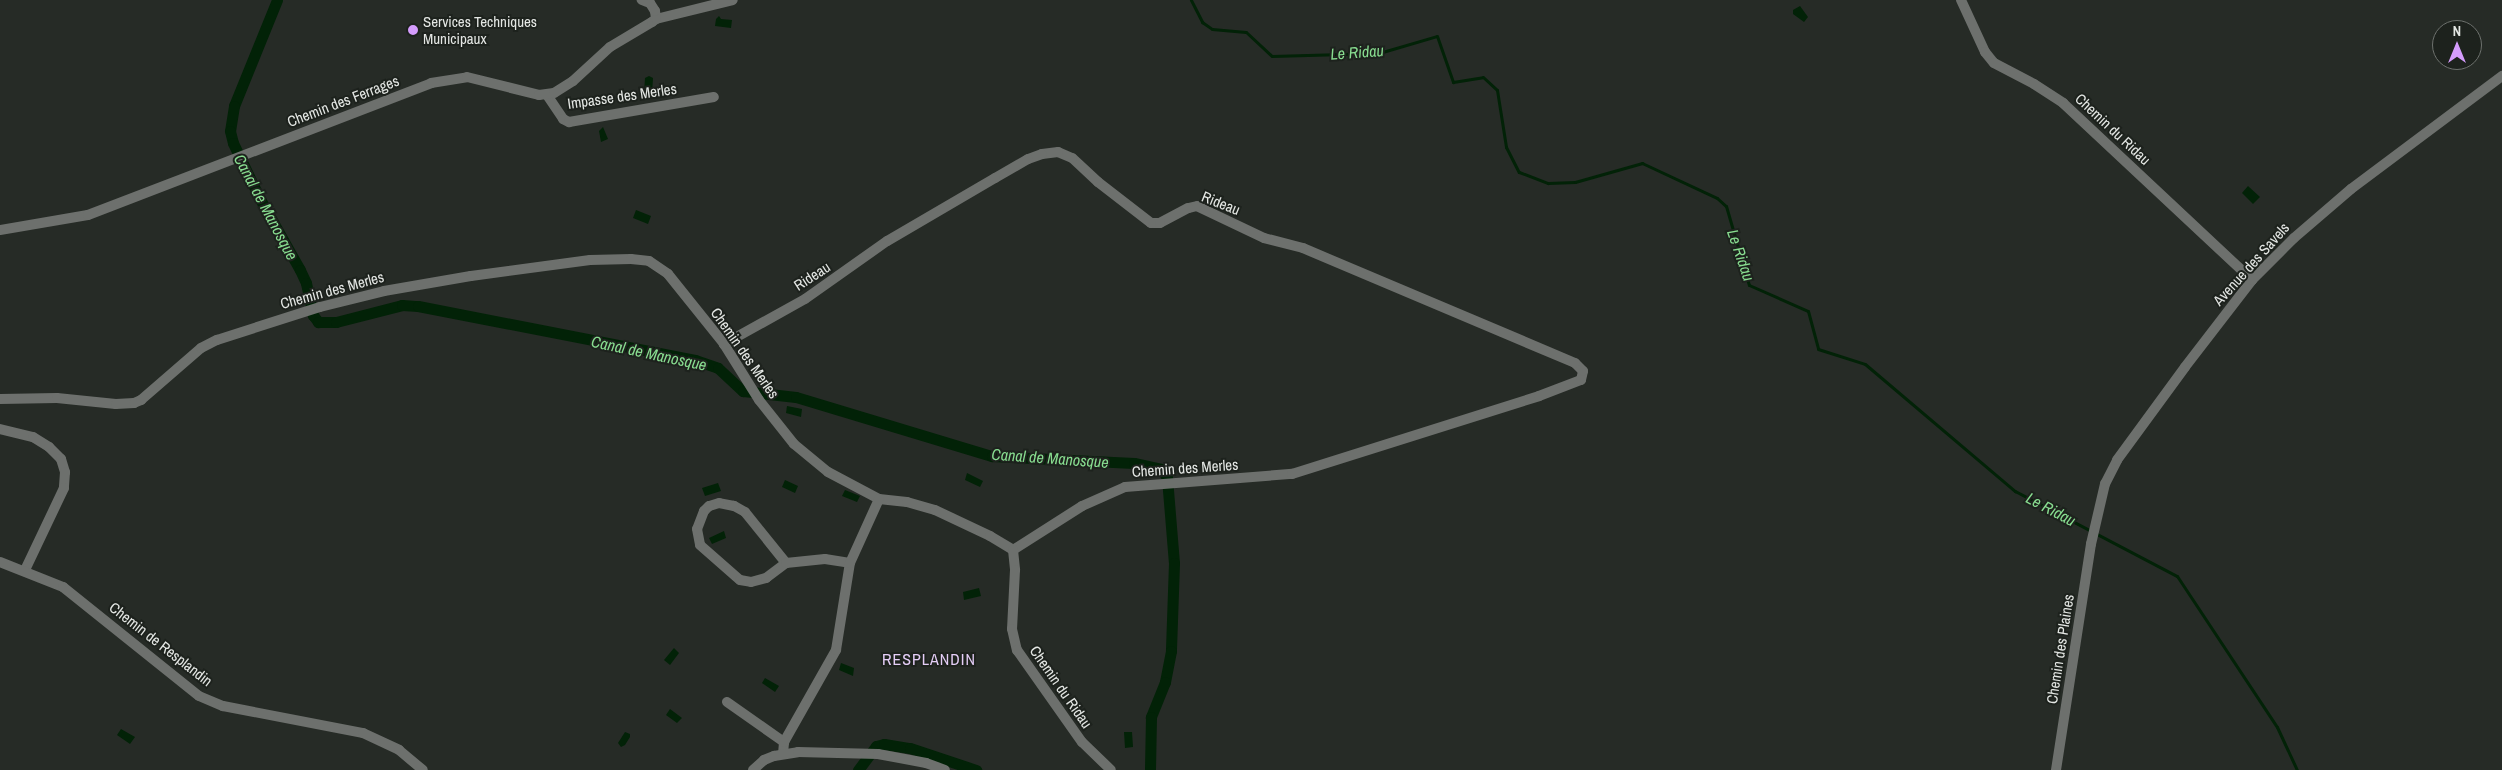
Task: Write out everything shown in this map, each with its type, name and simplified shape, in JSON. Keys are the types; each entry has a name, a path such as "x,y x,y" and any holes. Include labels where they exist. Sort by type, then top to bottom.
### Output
{"street":[{"path":"642,0 654,7 656,19"},
{"path":"547,95 562,89 610,47 656,19 733,0"},
{"name":"Chemin du Ridau","path":"1961,0 1985,52 1994,63 2034,84 2063,103 2252,280"},
{"name":"Avenue des Savels","path":"2094,532 2105,484 2117,460 2252,280 2316,217 2502,76"},
{"name":"Chemin des Ferrages","path":"0,230 88,215 431,83 449,78 476,78 547,95"},
{"name":"Impasse des Merles","path":"547,95 563,119 569,122 714,97"},
{"name":"Rideau","path":"724,344 805,299 887,241 1028,159 1042,154 1058,152 1072,158 1098,182 1151,223 1160,223 1188,208 1197,206 1264,238 1303,248 1582,367 1583,377 1572,384 1452,424"},
{"name":"Chemin des Merles","path":"0,400 57,398 116,404 134,403 141,400 201,348 302,313 384,291 471,276 590,260 631,259 649,261 662,268 724,344 759,400 804,454 828,472 879,499 894,499 928,507 990,536 1014,550 1082,506 1106,494 1130,486 1281,476 1452,424"},
{"path":"1,429 33,437 49,446 61,459 65,472 64,488 25,570"},
{"path":"783,754 784,742 836,650 850,563 879,499"},
{"path":"786,563 745,512 734,506 719,503 710,506 704,511 698,523 697,540 708,555 734,578 745,582 758,581 775,574 786,563 825,559 850,563"},
{"name":"Chemin des Plaines","path":"2056,770 2094,532"},
{"name":"Chemin du Ridau","path":"1014,550 1015,570 1012,629 1017,650 1082,742 1111,770"},
{"name":"Chemin de Resplandin","path":"0,562 25,570 70,592 199,696 223,706 363,733 399,750 422,770"},
{"path":"727,702 784,742"},
{"path":"753,770 764,760 783,754 863,753 926,763 945,770"}],"shaded area":[{"path":"1800,6 1808,17 1804,22 1793,14 1793,10"},
{"path":"719,16 721,19 732,20 731,28 715,26 716,19"},
{"path":"649,76 653,78 652,94 644,93 645,78"},
{"path":"603,127 608,139 601,142 599,131"},
{"path":"2248,186 2260,197 2253,204 2242,193"},
{"path":"636,210 651,216 648,224 633,218"},
{"path":"787,406 802,409 801,417 786,413"},
{"path":"967,473 983,481 980,487 965,480"},
{"path":"785,480 798,486 795,493 782,487"},
{"path":"718,483 721,491 705,496 702,488"},
{"path":"845,490 860,496 857,502 842,496"},
{"path":"724,531 726,538 712,544 709,538"},
{"path":"979,588 981,596 964,600 963,592"},
{"path":"674,648 679,653 670,665 664,660"},
{"path":"841,663 854,668 853,676 839,670"},
{"path":"765,678 779,686 775,692 762,683"},
{"path":"670,709 682,718 677,723 666,715"},
{"path":"121,729 135,737 130,744 117,735"},
{"path":"625,732 630,734 630,737 625,745 621,747 618,743"},
{"path":"1124,732 1132,732 1133,747 1125,748"}],"waterway":[{"name":"Canal de Manosque","path":"277,0 234,106 230,131 233,143 260,199 306,283 313,315 318,322 336,322 402,305 418,306 695,360 718,368 743,391 796,397 992,456 1134,463 1162,469 1167,478 1174,563 1171,651 1165,682 1151,717 1150,770"},
{"name":"Le Ridau","path":"1191,0 1202,22 1212,29 1246,32 1272,56 1379,53 1437,36 1453,82 1483,77 1497,90 1506,147 1519,172 1548,183 1575,182 1642,163 1717,198 1726,206 1749,285 1808,311 1818,349 1865,364 2015,491 2177,576 2277,727 2297,770"},
{"name":"Canal de Manosque","path":"858,770 876,746 884,744 910,748 976,770"}],"place":[{"name":"Services Techniques Municipaux","path":"413,30"}],"district":[{"name":"RESPLANDIN","path":"929,659"}]}
